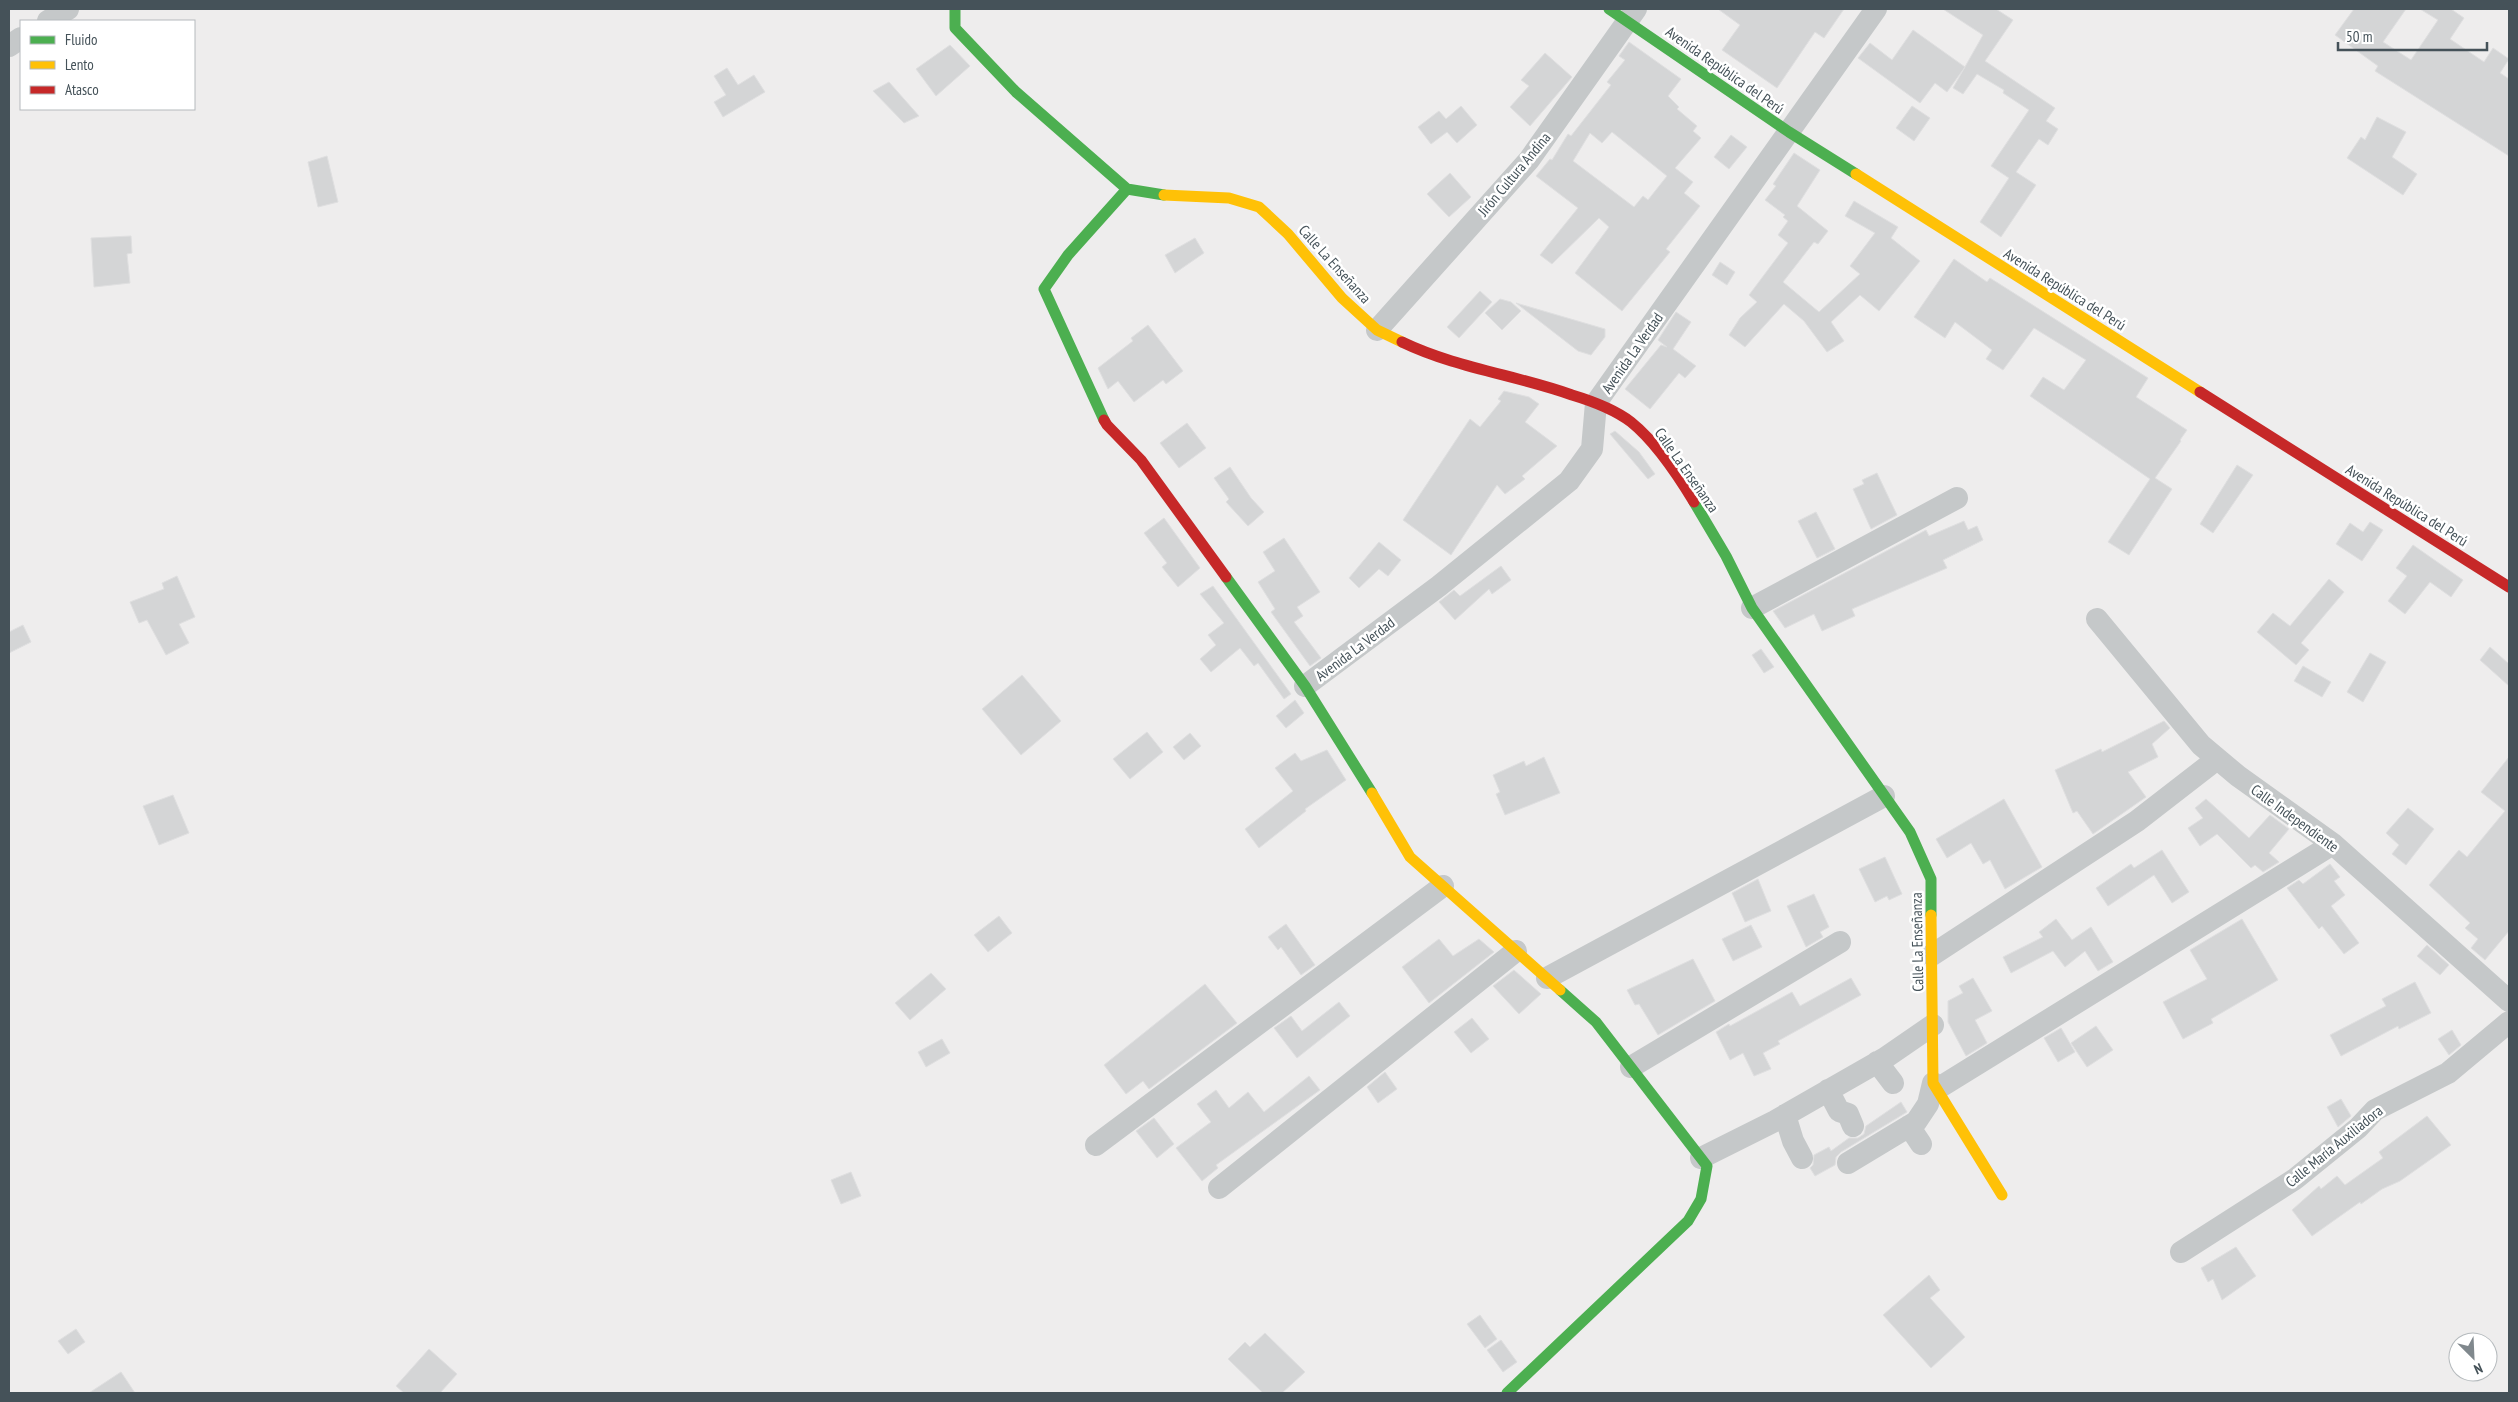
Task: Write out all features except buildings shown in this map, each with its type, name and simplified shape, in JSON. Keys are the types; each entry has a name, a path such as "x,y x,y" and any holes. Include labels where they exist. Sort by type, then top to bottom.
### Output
{"street":[{"path":"50,20 68,9"},
{"path":"956,9 955,28 1016,92 1127,189 1068,255 1044,288 1107,425 1141,460 1305,686 1376,797 1410,857 1596,1022 1707,1166 1701,1199 1688,1221 1507,1393"},
{"name":"Avenida República del Perú","path":"1610,9 1632,15 1789,132 2509,588"},
{"name":"Avenida La Verdad","path":"1305,686 1439,586 1569,481 1592,449 1596,403 1876,9"},
{"name":"Jirón Cultura Andina","path":"1377,330 1530,160 1632,15"},
{"path":"9,46 20,39"},
{"name":"Calle La Enseñanza","path":"1127,189 1153,194 1229,198 1259,207 1288,234 1342,298 1377,330 1412,347 1456,364 1538,383 1596,403 1630,421 1651,442 1686,490 1726,556 1752,608 1910,832 1931,879 1935,1086"},
{"path":"1752,608 1957,498"},
{"name":"Calle Independiente","path":"2097,619 2201,745 2217,759 2333,844 2509,1001"},
{"path":"1932,956 2137,821 2217,759"},
{"path":"1547,978 1884,796"},
{"path":"1848,1163 1915,1135 1916,1122 1928,1104 1935,1086 2333,844"},
{"path":"1096,1145 1443,886"},
{"path":"1631,1067 1840,942"},
{"path":"1219,1188 1516,951"},
{"name":"Calle María Auxiliadora","path":"2181,1252 2295,1179 2358,1128 2375,1110 2448,1073 2509,1022"},
{"path":"1701,1158 1785,1115 1877,1062 1933,1025"},
{"path":"1877,1062 1893,1083"},
{"path":"1935,1086 2002,1195"},
{"path":"1828,1090 1839,1111 1848,1114 1853,1126"},
{"path":"1785,1115 1793,1141 1802,1158"}],"traffic: fast":[{"path":"955,9 955,28 1016,92 1127,189 1164,195"},
{"path":"1609,9 1789,132 1856,174"},
{"path":"1104,420 1044,289 1068,255 1127,189"},
{"path":"1694,502 1726,556 1752,608 1910,832 1931,879 1931,915"},
{"path":"1226,577 1305,686 1372,793"},
{"path":"1507,1393 1688,1221 1701,1199 1707,1166 1596,1022 1560,990"}],"traffic: slow":[{"path":"1856,174 2200,392"},
{"path":"1164,195 1229,198 1259,207 1288,234 1342,298 1377,330 1402,342"},
{"path":"1372,793 1410,857 1560,990"},
{"path":"1931,915 1933,1083 2002,1195"}],"traffic: jam":[{"path":"1402,342 1465,365 1580,397 1617,413 1631,422 1649,439 1673,470 1694,502"},
{"path":"2200,392 2509,587"},
{"path":"1104,420 1141,460 1226,577"}]}
